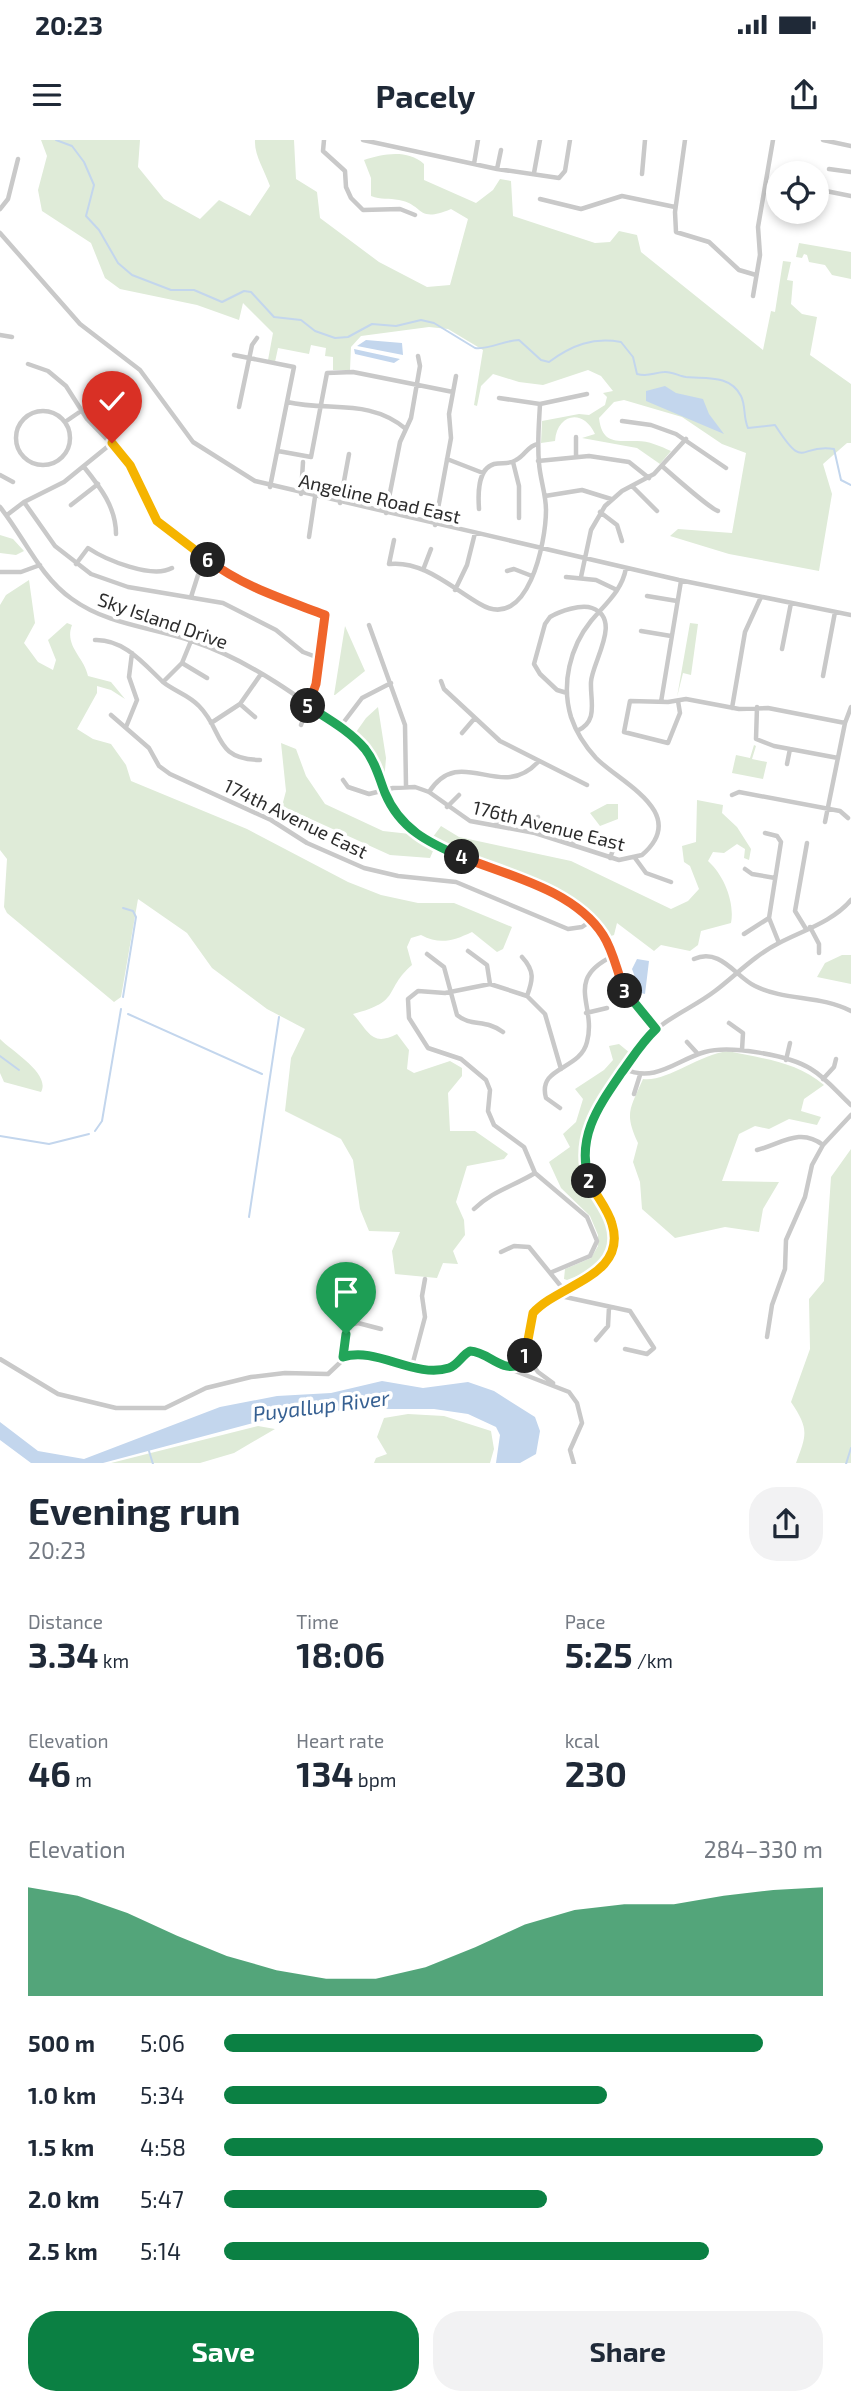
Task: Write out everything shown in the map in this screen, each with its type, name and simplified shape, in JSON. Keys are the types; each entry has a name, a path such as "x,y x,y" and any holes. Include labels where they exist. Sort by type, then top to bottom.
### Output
{"street":[{"path":"324,140 323,151 345,171 346,187 359,207 369,211 400,208 415,215"},
{"path":"363,140 373,145 387,142 497,169 562,176 570,140"},
{"path":"474,164 477,140"},
{"path":"534,173 540,140"},
{"path":"642,174 645,140"},
{"path":"685,140 675,207 677,234 709,243 739,270 756,275"},
{"path":"753,296 760,255 758,227 773,140"},
{"path":"823,140 851,146"},
{"path":"497,169 501,149"},
{"path":"0,209 8,199 18,159"},
{"path":"829,169 851,172"},
{"path":"829,192 851,196"},
{"path":"540,199 586,209 622,196 675,207"},
{"name":"Angeline Road East","path":"0,233 85,329 140,370 193,442 245,476 270,487 681,581 851,615"},
{"path":"0,335 12,337"},
{"path":"239,407 252,345 257,338"},
{"path":"234,355 294,367 270,487"},
{"path":"386,513 400,442 417,386 421,366 418,356"},
{"path":"28,363 56,376 81,411 130,465 157,521 231,577 269,596 325,615 316,684 301,725"},
{"path":"278,451 311,457 327,373 353,372 453,392"},
{"path":"435,524 447,459 456,376"},
{"path":"499,398 540,404 587,394"},
{"path":"287,402 321,406 345,405 387,416 406,429"},
{"path":"394,540 389,564 423,570 487,608 505,610 520,600 532,576 546,515 538,461 540,404"},
{"path":"36,411 47,411 65,422 70,442 57,461 38,465 21,455 15,437 25,417 36,411"},
{"path":"65,422 81,411"},
{"path":"622,421 660,428 686,439 726,468"},
{"path":"576,437 576,455"},
{"path":"581,577 591,530 600,512 611,499 649,478 686,439"},
{"path":"7,515 24,502 59,486 112,443"},
{"path":"479,509 483,472 493,464 513,462 529,447 538,444"},
{"path":"340,503 349,454"},
{"path":"538,461 576,455 629,462 649,478"},
{"path":"447,459 483,472"},
{"path":"301,494 303,462"},
{"path":"513,462 519,486 519,518"},
{"path":"662,466 696,492 707,506 718,511"},
{"path":"84,467 98,484 111,508 116,534"},
{"path":"0,475 13,482"},
{"path":"71,505 98,484"},
{"path":"632,486 657,511"},
{"path":"545,496 582,490 611,499"},
{"path":"309,537 315,497"},
{"path":"24,502 49,539 76,564 118,585 216,601 244,612 276,630 303,652 319,658"},
{"name":"Sky Island Drive","path":"0,507 57,587 94,613 191,641 261,674 356,740 371,757 384,791 398,816 418,836 433,845 565,899 592,920"},
{"path":"600,512 617,525 622,541"},
{"path":"455,590 467,565 475,533"},
{"path":"76,564 88,548 129,567 164,572 172,568"},
{"path":"423,570 430,549"},
{"path":"191,597 195,581 208,560"},
{"path":"0,572 21,572 40,565"},
{"path":"626,568 617,590 598,612 574,649 567,693 577,731 594,757 629,782 653,809 657,822 656,835 648,850 635,859"},
{"path":"507,570 514,569 532,576"},
{"path":"566,577 600,581 617,590"},
{"path":"661,702 681,581"},
{"path":"647,596 677,601"},
{"path":"732,708 745,632 761,597"},
{"path":"782,649 790,603"},
{"path":"567,693 557,690 535,666 534,659 545,624 556,614 582,607 598,612 606,627 591,680 593,710 588,723 577,731"},
{"path":"823,676 835,612"},
{"path":"369,625 391,683 406,734 406,786"},
{"path":"641,631 671,636"},
{"path":"94,640 132,653 163,682 200,706 228,751 242,758 260,760"},
{"path":"163,682 182,663 191,641"},
{"path":"111,715 126,727 137,700 129,677 132,653"},
{"path":"182,663 207,678"},
{"path":"211,723 240,704 261,674"},
{"path":"441,681 444,689 500,741 587,785"},
{"path":"340,727 362,698 391,683"},
{"path":"678,701 680,713 668,743 624,732 630,701 691,700 732,708 757,707 845,723"},
{"path":"240,704 255,717"},
{"path":"757,707 756,739 838,758"},
{"path":"825,822 845,723 851,707"},
{"path":"462,733 474,719"},
{"name":"174th Avenue East","path":"126,727 170,774 271,820 307,843 364,868 398,876 456,882 568,929 582,927 592,920"},
{"path":"787,764 790,749"},
{"path":"429,792 437,780 453,772 471,771 506,779 524,774 538,762"},
{"name":"176th Avenue East","path":"343,780 348,786 362,793 406,786 429,792 464,820 535,833 623,861 635,859 646,873 671,882"},
{"path":"732,795 739,792 828,809 844,813 848,818"},
{"path":"447,807 459,795"},
{"path":"496,826 499,806"},
{"path":"535,833 538,817"},
{"path":"573,844 577,831"},
{"path":"765,833 777,836 782,846 769,918 779,943"},
{"path":"610,858 616,842"},
{"path":"807,843 795,909 819,944 819,953"},
{"path":"745,869 752,874 775,878"},
{"path":"506,1367 521,1363 527,1350 531,1317 556,1295 601,1270 611,1255 613,1227 589,1180 585,1149 595,1111 624,1069 656,1029 779,943 841,910 851,900"},
{"path":"744,934 769,918"},
{"path":"592,920 613,956 627,993 656,1029"},
{"path":"468,951 487,965 490,984"},
{"path":"427,954 444,967 453,1009 460,1018 471,1022 487,1022 503,1032"},
{"path":"560,1108 548,1101 545,1087 549,1076 575,1062 585,1048 589,1032 583,989 587,978 596,967 613,956"},
{"path":"694,958 701,956 725,961 758,988 834,1003 851,1011"},
{"path":"522,957 531,967 533,975 527,996"},
{"path":"552,1272 565,1264 586,1259 596,1247 596,1235 587,1217 535,1172 524,1147 511,1141 491,1121 488,1111 490,1090 486,1080 461,1059 428,1048 408,1018 407,1002 412,993 418,990 450,992 490,984 527,996 545,1014 561,1069"},
{"path":"586,1013 607,1008"},
{"path":"729,1023 743,1033 743,1050"},
{"path":"687,1042 698,1054"},
{"path":"786,1060 790,1043"},
{"path":"624,1069 640,1074 666,1071 698,1054 726,1048 743,1050 807,1067 851,1105"},
{"path":"824,1079 834,1067 836,1059"},
{"path":"634,1094 640,1074"},
{"path":"767,1337 772,1306 785,1269 789,1228 805,1196 812,1165 823,1144 851,1115"},
{"path":"757,1150 801,1135 812,1136 823,1144"},
{"path":"474,1209 493,1192 514,1185 535,1172"},
{"path":"501,1252 514,1246 529,1247 564,1290"},
{"path":"412,1366 425,1317 422,1296 425,1279"},
{"path":"556,1295 631,1312 651,1341 654,1351 644,1354 625,1349"},
{"path":"596,1340 608,1326 609,1307"},
{"path":"0,1359 58,1394 82,1402 104,1407 165,1408 206,1388 251,1377 285,1373 328,1374 334,1371 343,1357 350,1325 358,1323 381,1329"},
{"path":"527,1350 534,1368 572,1395 581,1415 581,1432 570,1450 573,1464"},
{"path":"343,1357 356,1356 412,1366 448,1368 466,1353 474,1351 506,1367 556,1385"}],"green space":[{"path":"41,140 140,140 138,167 164,199 200,219 219,200 250,216 270,186 258,157 255,140 294,140 296,179 317,192 320,218 379,262 427,287 450,285 468,219 451,209 426,214 407,202 371,196 371,178 364,160 387,155 410,156 424,164 424,180 476,203 493,190 500,179 511,181 513,216 595,243 610,242 619,231 637,235 641,252 763,350 771,311 775,312 783,261 791,262 787,280 793,281 791,304 802,314 817,317 810,355 851,384 851,443 847,443 823,464 832,494 819,571 729,554 670,536 678,529 732,533 746,453 722,444 682,417 624,400 614,402 599,418 603,433 611,439 646,442 671,451 660,464 637,448 582,438 595,434 584,420 578,418 565,420 560,425 555,441 541,443 542,421 579,414 589,415 605,405 607,397 603,393 613,391 601,376 588,370 543,385 519,382 493,374 481,386 477,406 474,405 483,350 448,329 429,327 361,336 351,347 350,370 333,370 333,357 325,356 326,348 311,345 309,354 278,348 275,362 268,360 273,333 243,303 239,320 197,305 120,289 105,278 91,243 42,211 38,190 47,156"},
{"path":"799,243 851,252 851,279 832,275 825,265 809,262 807,255 796,257"},
{"path":"0,535 13,539 24,551 16,555 0,553"},
{"path":"29,580 35,623 24,643 38,662 53,670 56,660 48,640 67,623 72,625 72,645 88,676 111,682 125,699 111,690 97,686 97,693 77,729 93,739 111,744 126,765 131,781 247,829 348,882 381,895 418,903 454,903 512,927 503,949 497,952 472,932 446,941 421,935 411,938 407,947 412,965 390,994 379,1004 353,1014 367,1032 376,1038 389,1038 397,1034 409,1050 407,1069 414,1073 450,1061 462,1068 462,1076 448,1093 450,1131 475,1131 508,1154 504,1159 467,1166 456,1202 464,1220 465,1235 453,1251 458,1264 443,1263 437,1278 395,1274 392,1251 400,1232 369,1231 360,1209 353,1160 341,1139 285,1111 291,1058 305,1029 267,1009 212,968 187,933 138,899 121,997 114,1002 7,913 4,907 7,859 0,850 0,605 6,595"},
{"path":"690,623 698,624 691,675 683,673 677,697"},
{"path":"345,626 365,671 334,695"},
{"path":"378,707 386,758 384,782 372,755 354,735"},
{"path":"281,743 296,749 306,776 325,804 383,831 410,834 433,851 430,858 390,855 282,806 286,791"},
{"path":"754,745 756,746 752,759 767,762 763,779 732,773 736,755 750,758"},
{"path":"697,800 723,805 722,813 737,827 751,849 749,860 744,858 745,849 737,844 724,853 713,852 708,861 727,890 731,923 701,931 698,945 690,951 661,945 654,951 617,923 614,935 608,937 591,914 578,903 430,841 441,826 459,837 571,861 671,909 688,901 699,889 690,866 684,862 682,846 696,842"},
{"path":"607,804 618,804 618,819 600,826 590,813"},
{"path":"842,955 851,955 851,984 817,977 825,963"},
{"path":"0,1039 36,1071 43,1085 41,1092 4,1082 0,1073"},
{"path":"619,1044 630,1053 596,1102 584,1129 580,1158 588,1187 607,1225 607,1252 600,1267 567,1280 564,1279 565,1269 591,1258 598,1246 598,1235 590,1216 561,1188 549,1162 570,1147 563,1134 576,1122 583,1099 575,1089 604,1070 613,1060 609,1046"},
{"path":"728,1051 779,1062 813,1077 824,1085 804,1099 801,1111 821,1117 817,1125 789,1119 769,1129 755,1126 739,1134 722,1181 779,1182 763,1209 759,1232 725,1227 675,1238 642,1209 640,1182 633,1162 638,1143 631,1125 630,1111 643,1079 673,1073 705,1057"},
{"path":"851,1149 851,1463 796,1463 804,1432 801,1419 791,1402 810,1349 809,1299 824,1281 831,1177"},
{"path":"408,1414 444,1416 491,1431 494,1449 490,1463 374,1463 376,1458 387,1454 377,1437 384,1418"},
{"path":"258,1426 275,1429 234,1453 200,1463 111,1463"}],"water":[{"path":"366,340 402,343 403,355 357,346"},
{"path":"354,349 400,359 394,363 355,354"},
{"path":"665,386 676,393 703,399 709,414 724,434 646,401 646,391"},
{"path":"637,959 649,961 645,994 641,993 632,969"},
{"name":"Puyallup River","path":"382,1381 423,1388 468,1382 494,1391 535,1417 540,1431 536,1454 520,1463 496,1463 500,1435 496,1427 468,1414 434,1409 354,1409 280,1416 103,1463 31,1463 0,1440 0,1422 38,1451 84,1459 220,1407 277,1396 331,1393"}],"waterway":[{"path":"56,140 72,146 84,162 94,185 86,216 99,230 118,263 132,275 171,290 194,290 222,302 244,291 251,292 274,317 301,320 315,331 335,338 348,337 372,324 396,326 421,320 434,323 475,348 519,340 541,360 549,362 583,344 621,342 633,357 637,374 667,372 686,377 716,379 730,384 743,400 748,428 775,425 785,440 798,452 834,449 841,480 851,485"},
{"path":"123,908 133,911 136,917 123,997"},
{"path":"95,1131 102,1121 121,1009"},
{"path":"128,1014 262,1074"},
{"path":"249,1217 279,1017"},
{"path":"0,1056 19,1070"},
{"path":"0,1136 49,1144 89,1134"},
{"path":"846,1464 851,1448"},
{"path":"149,1451 153,1464"}],"route":[{"path":"112,443 130,465 153,515 161,526 231,577 269,596 325,615 316,684 308,706 340,727 365,749 375,765 391,806 404,824 433,845 557,896 581,910 602,933 627,993 656,1029 642,1043 601,1102 586,1135 585,1157 589,1180 613,1227 614,1244 611,1255 601,1270 576,1282 533,1313 529,1322 526,1354 521,1363 506,1367 474,1351 466,1353 454,1366 440,1370 374,1358 350,1355 343,1357 346,1334"}]}
